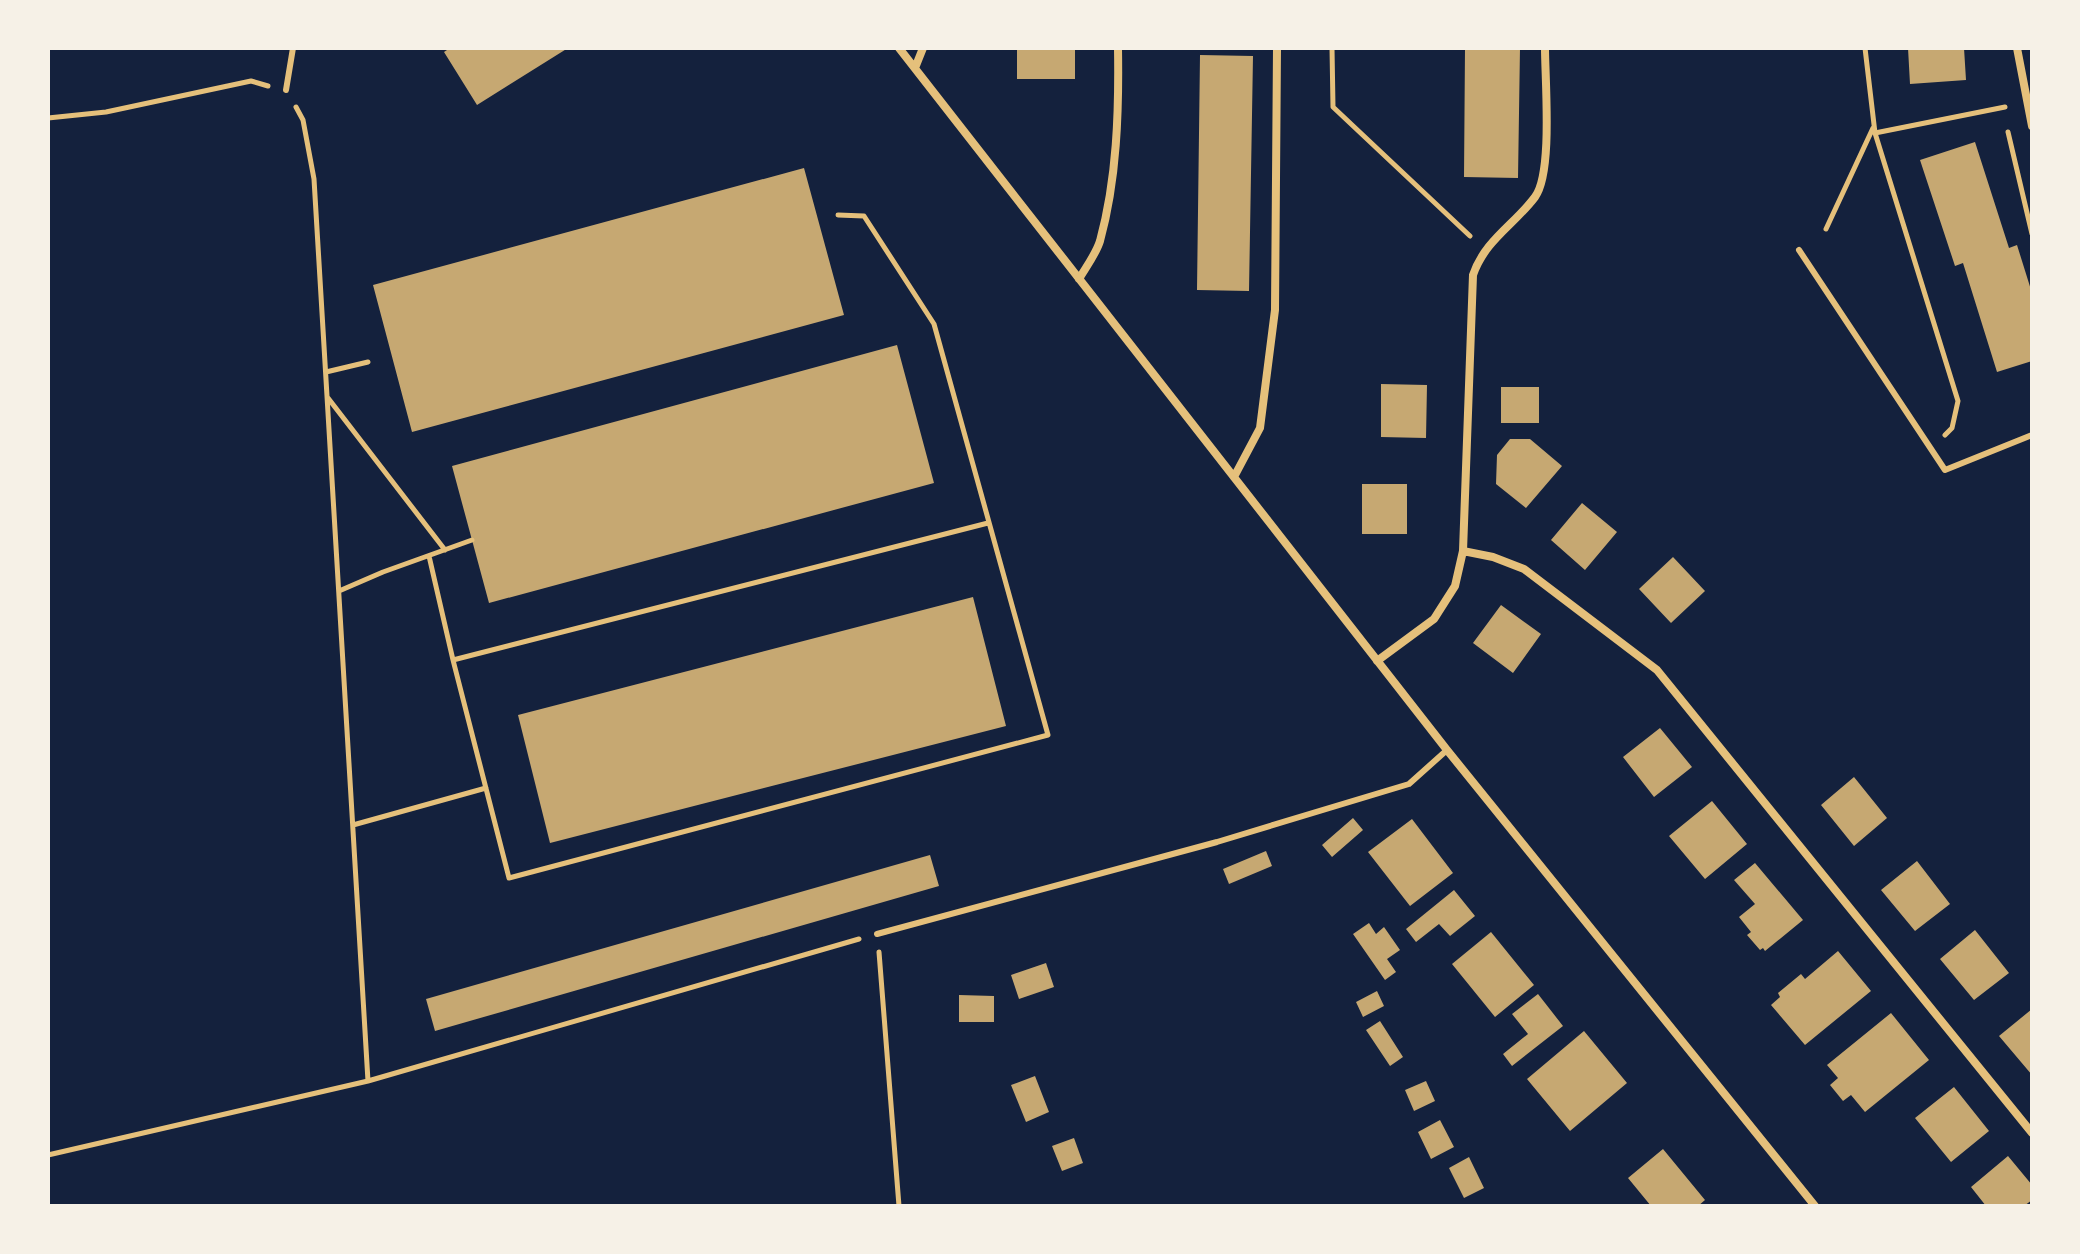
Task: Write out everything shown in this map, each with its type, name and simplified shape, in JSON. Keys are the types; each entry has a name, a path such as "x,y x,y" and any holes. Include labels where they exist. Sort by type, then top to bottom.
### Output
{"street":[{"path":"899,48 1447,750 1815,1206"},
{"path":"915,68 923,48"},
{"path":"1079,279 1099,244 1110,186 1119,101 1118,48"},
{"path":"1234,477 1260,428 1275,310 1277,48"},
{"path":"1377,661 1434,619 1455,586 1463,551 1473,275 1479,257 1536,195 1545,172 1545,48"},
{"path":"2017,48 2032,126"},
{"path":"1463,551 1493,557 1524,569 1657,670 2032,1133"}],"lane":[{"path":"286,90 293,48"},
{"path":"1799,250 1945,470 2032,435"},
{"path":"877,934 1217,842 1409,784 1447,750"}],"path":[{"path":"1332,48 1333,107 1486,250"},
{"path":"1865,48 1874,130 1958,401 1952,428 1931,448"},
{"path":"48,118 106,112 251,81 286,90 303,120 314,179 368,1081"},
{"path":"2000,92 2032,234"},
{"path":"1874,130 2026,102"},
{"path":"1826,229 1874,130"},
{"path":"429,556 509,878 1048,735 934,324 864,216 838,215"},
{"path":"326,372 368,362"},
{"path":"327,397 445,550"},
{"path":"453,660 988,523"},
{"path":"339,591 472,540"},
{"path":"353,825 486,788"},
{"path":"48,1155 368,1081 877,934 899,1206"}],"building":[{"path":"450,48 568,48 477,105 444,52"},
{"path":"1017,48 1075,48 1075,79 1017,79"},
{"path":"1465,48 1520,48 1518,178 1464,177"},
{"path":"1908,48 1964,48 1966,80 1910,84"},
{"path":"1200,55 1253,56 1249,291 1197,290"},
{"path":"1975,142 2009,248 2017,245 2032,293 2032,361 1997,372 1963,263 1955,266 1920,160"},
{"path":"804,168 844,315 412,432 373,285"},
{"path":"897,345 934,483 489,603 452,466"},
{"path":"1381,384 1427,385 1426,438 1381,437"},
{"path":"1501,387 1539,387 1539,423 1501,423"},
{"path":"1510,439 1530,439 1562,466 1526,508 1496,484 1497,455"},
{"path":"1362,484 1407,484 1407,534 1362,534"},
{"path":"1582,503 1617,532 1585,570 1551,540"},
{"path":"1673,557 1705,591 1671,623 1639,589"},
{"path":"973,597 1006,726 550,843 518,715"},
{"path":"1501,605 1541,634 1513,673 1473,643"},
{"path":"1660,728 1692,767 1654,797 1623,757"},
{"path":"1854,777 1887,818 1854,846 1821,805"},
{"path":"1712,801 1747,844 1705,879 1669,836"},
{"path":"1353,818 1363,830 1332,857 1322,845"},
{"path":"1412,819 1453,873 1410,906 1368,852"},
{"path":"1266,851 1272,866 1229,884 1223,869"},
{"path":"930,855 939,886 435,1031 426,999"},
{"path":"1917,861 1950,904 1915,931 1881,890"},
{"path":"1755,863 1803,920 1765,951 1763,948 1760,950 1747,935 1751,932 1739,917 1755,904 1734,880"},
{"path":"1454,890 1475,916 1450,936 1439,924 1416,942 1406,929"},
{"path":"1369,923 1376,934 1384,927 1400,950 1387,959 1396,972 1385,980 1353,934"},
{"path":"1975,930 2009,973 1974,1000 1940,959"},
{"path":"1491,932 1534,985 1495,1017 1452,964"},
{"path":"1838,951 1871,991 1805,1045 1771,1005 1780,997 1778,993 1801,974 1805,979"},
{"path":"1046,963 1054,987 1019,999 1011,975"},
{"path":"1377,991 1384,1006 1363,1017 1356,1002"},
{"path":"1538,994 1563,1026 1512,1066 1503,1054 1528,1034 1512,1014"},
{"path":"959,995 994,996 994,1022 959,1022"},
{"path":"2032,1009 2032,1075 1999,1036"},
{"path":"1891,1013 1929,1060 1865,1112 1851,1095 1843,1101 1830,1085 1838,1078 1827,1065"},
{"path":"1380,1021 1403,1057 1390,1066 1366,1030"},
{"path":"1584,1031 1627,1083 1570,1131 1527,1079"},
{"path":"1035,1076 1049,1112 1026,1122 1011,1085"},
{"path":"1426,1081 1435,1101 1414,1111 1405,1090"},
{"path":"1954,1087 1989,1131 1951,1162 1915,1118"},
{"path":"1440,1120 1454,1147 1431,1159 1418,1132"},
{"path":"1074,1138 1083,1163 1062,1171 1052,1146"},
{"path":"1663,1149 1705,1200 1698,1206 1651,1206 1628,1178"},
{"path":"2008,1156 2032,1185 2032,1200 2024,1206 1986,1206 1971,1187"},
{"path":"1469,1157 1484,1188 1464,1198 1449,1168"}]}
